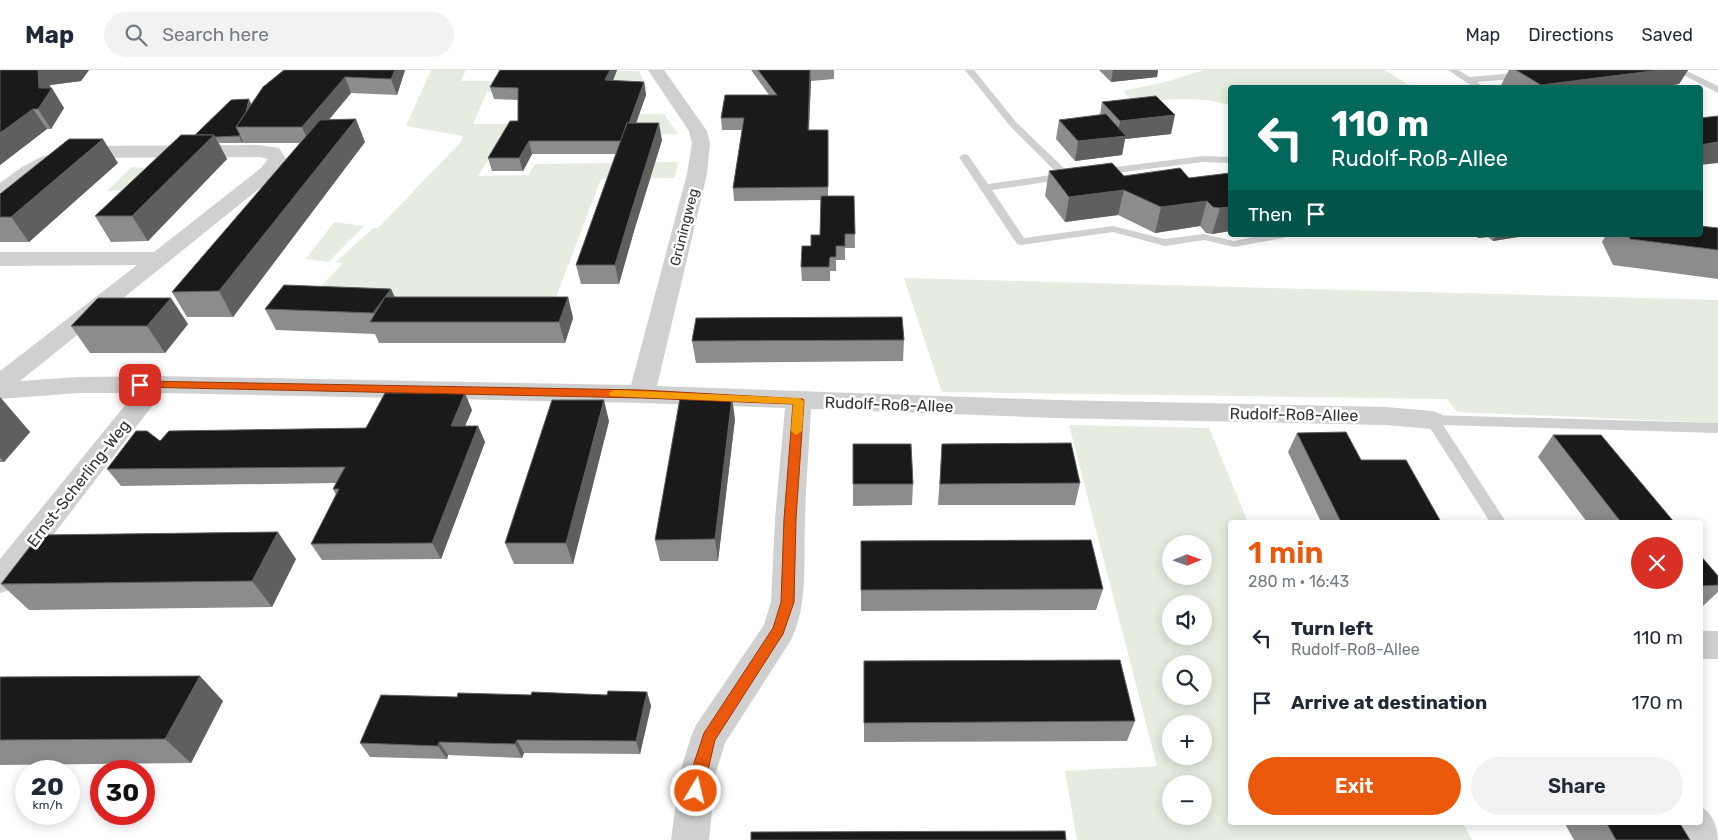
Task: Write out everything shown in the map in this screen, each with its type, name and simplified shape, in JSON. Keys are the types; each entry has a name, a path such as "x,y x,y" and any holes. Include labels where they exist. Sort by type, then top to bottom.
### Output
{"street":[{"name":"Grüningweg","path":"642,394 697,174 701,143 698,131 656,70"},
{"path":"0,193 31,168 42,162 82,152 246,150 272,152 277,159 276,165 268,172 0,384"},
{"path":"0,259 159,258"},
{"name":"Rudolf-Roß-Allee","path":"0,390 78,385 156,384 642,394 799,401 1386,416 1432,420"},
{"name":"Ernst-Scherling-Weg","path":"0,581 156,384"},
{"path":"690,840 698,772 709,737 779,630 787,602 790,519 799,401"},
{"path":"1703,645 1718,645"},
{"path":"1694,825 1703,840"}],"lane":[{"path":"969,70 1013,124 1076,175"},
{"path":"1452,70 1476,85"},
{"path":"1678,70 1718,90"},
{"path":"1468,80 1534,74"},
{"path":"964,157 1021,242 1113,229 1165,243 1204,237 1234,244 1272,237"},
{"path":"985,188 1203,160 1228,160"},
{"path":"1432,420 1497,520"},
{"name":"Rudolf-Roß-Allee","path":"1432,420 1718,428"}],"shaded area":[{"path":"431,70 466,70 461,81 497,81 504,71 639,71 648,90 487,92 473,124 514,124 519,116 664,114 678,134 502,138 478,176 528,175 535,164 678,162 675,178 601,179 553,305 310,298 343,263 336,262 373,228 378,228 461,142 463,136 406,126"},
{"path":"1204,70 1385,70 1409,85 1228,85 1228,104 1194,99 1134,103 1123,91 1169,81"},
{"path":"132,167 154,168 129,190 107,191"},
{"path":"334,222 364,226 328,262 306,259"},
{"path":"904,278 1718,300 1718,423 1457,412 1447,399 942,392"},
{"path":"1069,425 1209,428 1247,520 1228,520 1228,825 1464,825 1472,840 1077,840 1065,771 1157,766"}],"building":[{"path":"0,70 38,70 39,88 52,88 38,109 33,109 0,133"},
{"path":"284,70 395,70 391,79 345,77 302,127 236,127 263,87"},
{"path":"500,70 610,70 605,80 644,82 621,141 529,141 519,158 488,158 510,121 518,121 518,88 490,87"},
{"path":"758,70 810,70 808,130 828,130 828,187 733,188 744,118 721,118 725,95 777,95"},
{"path":"1516,70 1660,70 1541,85"},
{"path":"1156,96 1175,115 1120,121 1102,102"},
{"path":"249,99 246,112 236,127 239,136 215,137 214,135 195,135 231,100"},
{"path":"1106,114 1126,136 1078,141 1059,120"},
{"path":"1718,116 1718,142 1703,144 1703,118"},
{"path":"356,119 219,291 172,292 320,120"},
{"path":"627,123 659,123 615,265 576,265"},
{"path":"181,135 214,135 132,216 95,216"},
{"path":"69,139 103,139 11,217 0,217 0,194"},
{"path":"1112,163 1124,176 1180,168 1189,178 1228,173 1228,207 1213,207 1207,201 1161,207 1124,190 1069,197 1049,171"},
{"path":"821,196 854,196 855,234 845,234 845,246 836,246 836,257 830,257 829,267 801,267 802,246 811,246 811,235 820,235"},
{"path":"1703,226 1718,228 1718,250 1630,239 1629,237 1703,237"},
{"path":"284,285 391,289 373,313 265,309"},
{"path":"385,297 568,297 559,322 370,322"},
{"path":"98,298 171,298 147,326 71,326"},
{"path":"902,317 904,340 692,341 696,318"},
{"path":"385,393 465,393 451,426 478,426 432,543 311,544 339,489 333,489 345,467 107,469 136,431 147,431 160,441 169,431 366,428"},
{"path":"732,397 715,539 655,540 680,398"},
{"path":"552,400 604,400 566,543 505,543"},
{"path":"1346,432 1361,460 1406,460 1440,520 1340,520 1297,433"},
{"path":"1553,435 1601,435 1672,520 1619,520"},
{"path":"1071,443 1080,483 940,484 942,444"},
{"path":"853,444 911,444 913,484 853,484"},
{"path":"278,532 252,581 1,584 39,535"},
{"path":"1091,540 1103,589 861,590 861,541"},
{"path":"1703,558 1718,576 1718,585 1703,586"},
{"path":"1120,660 1135,721 864,723 864,661"},
{"path":"200,676 165,739 0,740 0,677"},
{"path":"608,691 647,692 636,741 517,740 515,744 439,742 438,746 360,743 381,695 457,697 458,693 531,695 532,692 607,695"},
{"path":"1608,825 1681,825 1690,840 1616,840"},
{"path":"1065,831 1066,840 751,840 751,832"}],"slow traffic":[{"path":"614,393 799,401 796,431"}],"route":[{"path":"140,385 193,384 642,394 799,401 790,519 787,602 779,630 709,737 698,772 696,791"}]}
